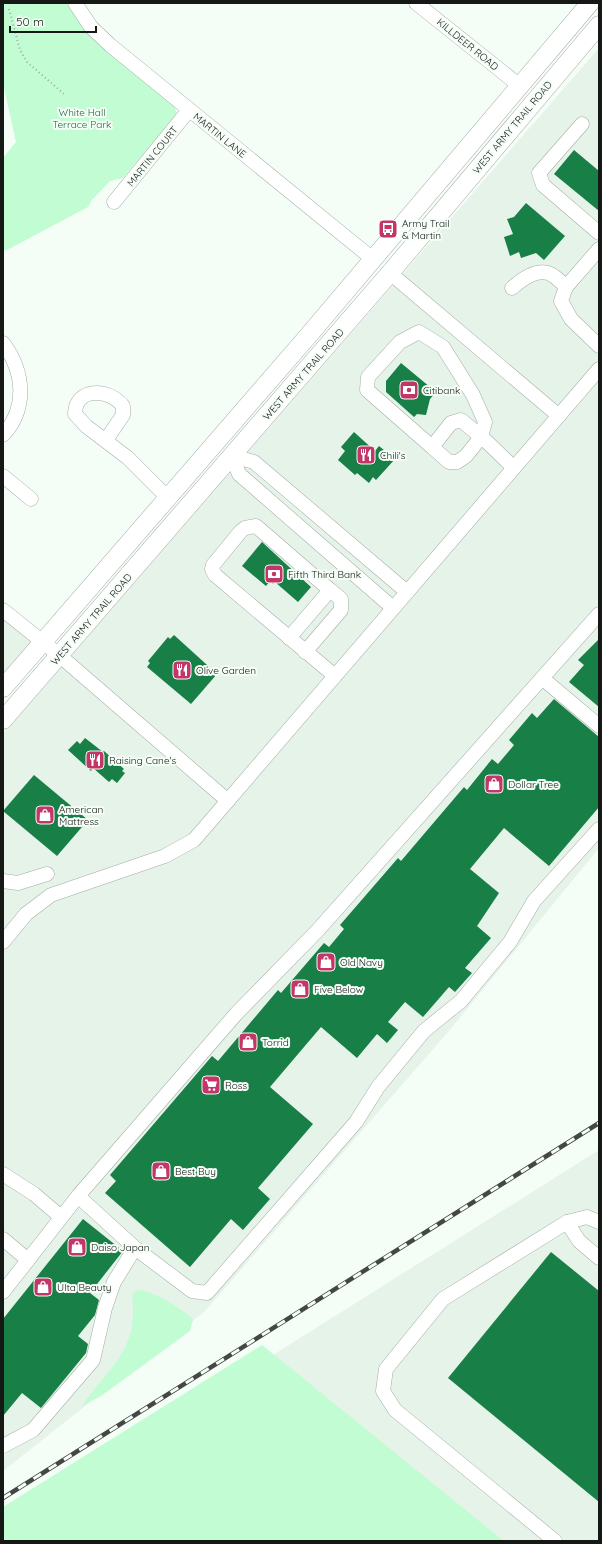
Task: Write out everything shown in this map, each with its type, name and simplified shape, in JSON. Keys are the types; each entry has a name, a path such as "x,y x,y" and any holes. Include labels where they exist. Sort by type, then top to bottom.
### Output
{"main road":[{"name":"WEST ARMY TRAIL ROAD","path":"3,688 374,260 590,3"},
{"name":"WEST ARMY TRAIL ROAD","path":"3,720 390,273 599,25"},
{"path":"389,241 390,273"},
{"path":"217,441 232,456"}],"street":[{"name":"MARTIN LANE","path":"75,3 91,27 104,40 374,260"},
{"name":"KILLDEER ROAD","path":"416,3 520,86"},
{"name":"MARTIN COURT","path":"114,202 189,110"},
{"path":"582,124 539,173 543,185 599,233"},
{"path":"599,248 566,287 561,301 571,319 599,346"},
{"path":"390,273 559,416"},
{"path":"512,288 523,278 540,273 553,275 566,287"},
{"path":"419,332 443,347 473,395 484,422 481,437 466,456 457,462 449,462 432,447 367,390 368,377 400,342 419,332"},
{"path":"3,343 10,352 17,368 21,388 19,406 13,422 3,435"},
{"path":"3,942 26,914 51,895 165,856 194,840 599,369"},
{"path":"432,447 451,423 461,420 514,468"},
{"path":"106,440 128,458 168,498"},
{"path":"232,456 254,462 408,592"},
{"path":"232,456 239,474 393,608"},
{"path":"3,476 32,499"},
{"path":"305,652 341,610 341,599 256,526 246,528 241,531 213,565 212,569 215,575 305,652 335,676"},
{"path":"289,638 330,590"},
{"path":"3,610 59,655 228,801"},
{"path":"3,1292 78,1196 236,1014 318,930 599,614"},
{"path":"542,678 599,726"},
{"path":"78,1196 135,1248 192,1291 207,1293 356,1122 378,1087 424,1031 461,1001 510,942 534,901 599,829"},
{"path":"3,881 18,883 48,874"},
{"path":"3,1174 34,1194 61,1217"},
{"path":"555,1541 395,1410 383,1391 386,1369 443,1299 567,1222 587,1217 599,1222"},
{"path":"567,1222 579,1241 599,1258"},
{"path":"3,1239 28,1260"},
{"path":"3,1446 33,1430 93,1360 105,1308 114,1282 135,1248"}],"path":[{"path":"9,9 20,50 27,62 64,94"}],"shaded area":[{"path":"599,48 599,848 448,1032 204,1312 3,1471 3,734"},
{"path":"3,616 36,643 3,680"},
{"path":"599,1150 599,1541 504,1541 273,1355"}],"green space":[{"name":"White Hall Terrace Park","path":"3,3 70,3 174,104 177,115 123,178 110,181 92,200 88,207 5,251 3,249 3,158 16,142 3,83"},
{"path":"142,1290 169,1302 193,1319 190,1331 101,1396 82,1406 112,1368 127,1344 131,1331 133,1314 132,1295 136,1291"},
{"path":"262,1345 504,1541 3,1541 3,1507"}],"building":[{"path":"574,150 599,171 599,211 554,174"},
{"path":"526,203 565,236 544,260 536,253 521,258 519,252 510,256 504,237 513,234 507,219 514,217"},
{"name":"Citibank","path":"401,363 436,392 430,399 426,415 417,414 414,417 386,392 386,381"},
{"name":"Chili's","path":"354,432 375,451 379,446 395,459 376,480 373,477 369,483 357,473 355,475 338,460 345,451 341,447"},
{"name":"Fifth Third Bank","path":"262,542 311,587 298,602 275,582 273,584 270,581 266,586 242,566"},
{"name":"Olive Garden","path":"174,635 217,674 191,704 147,667 150,663 148,661 168,637 170,639"},
{"path":"599,639 599,707 569,682 584,665 578,660"},
{"path":"554,699 599,737 599,807 549,866 504,828 470,869 499,893 477,926 491,938 465,968 472,973 455,992 449,987 423,1017 405,1002 388,1022 398,1030 387,1043 377,1034 357,1058 321,1027 270,1087 313,1124 258,1188 270,1199 243,1230 231,1219 190,1267 105,1193 116,1181 110,1175 212,1056 218,1061 278,990 281,993 324,943 329,947 344,929 340,925 398,858 401,861 464,787 467,790 492,759 498,764 514,745 509,740 532,713 537,718"},
{"name":"Raising Cane's","path":"85,738 103,752 104,751 124,769 122,771 125,773 117,783 112,779 109,782 93,768 91,771 68,750 77,741 80,744"},
{"name":"American Mattress","path":"34,775 88,820 57,856 3,811"},
{"path":"83,1219 123,1251 90,1293 99,1300 95,1315 78,1336 88,1344 86,1353 41,1408 22,1393 3,1416 3,1319"},
{"path":"551,1252 599,1291 599,1502 448,1378"}],"railway":[{"path":"3,1498 599,1123"}],"place":[{"name":"Army Trail & Martin","path":"388,229"},
{"name":"Citibank","path":"409,390"},
{"name":"Chili's","path":"366,455"},
{"name":"Fifth Third Bank","path":"274,574"},
{"name":"Olive Garden","path":"182,670"},
{"name":"Raising Cane's","path":"95,760"},
{"name":"Dollar Tree","path":"494,784"},
{"name":"American Mattress","path":"45,815"},
{"name":"Old Navy","path":"326,962"},
{"name":"Five Below","path":"300,989"},
{"name":"Torrid","path":"248,1042"},
{"name":"Ross","path":"211,1085"},
{"name":"Best Buy","path":"161,1171"},
{"name":"Daiso Japan","path":"77,1247"},
{"name":"Ulta Beauty","path":"43,1287"}]}
